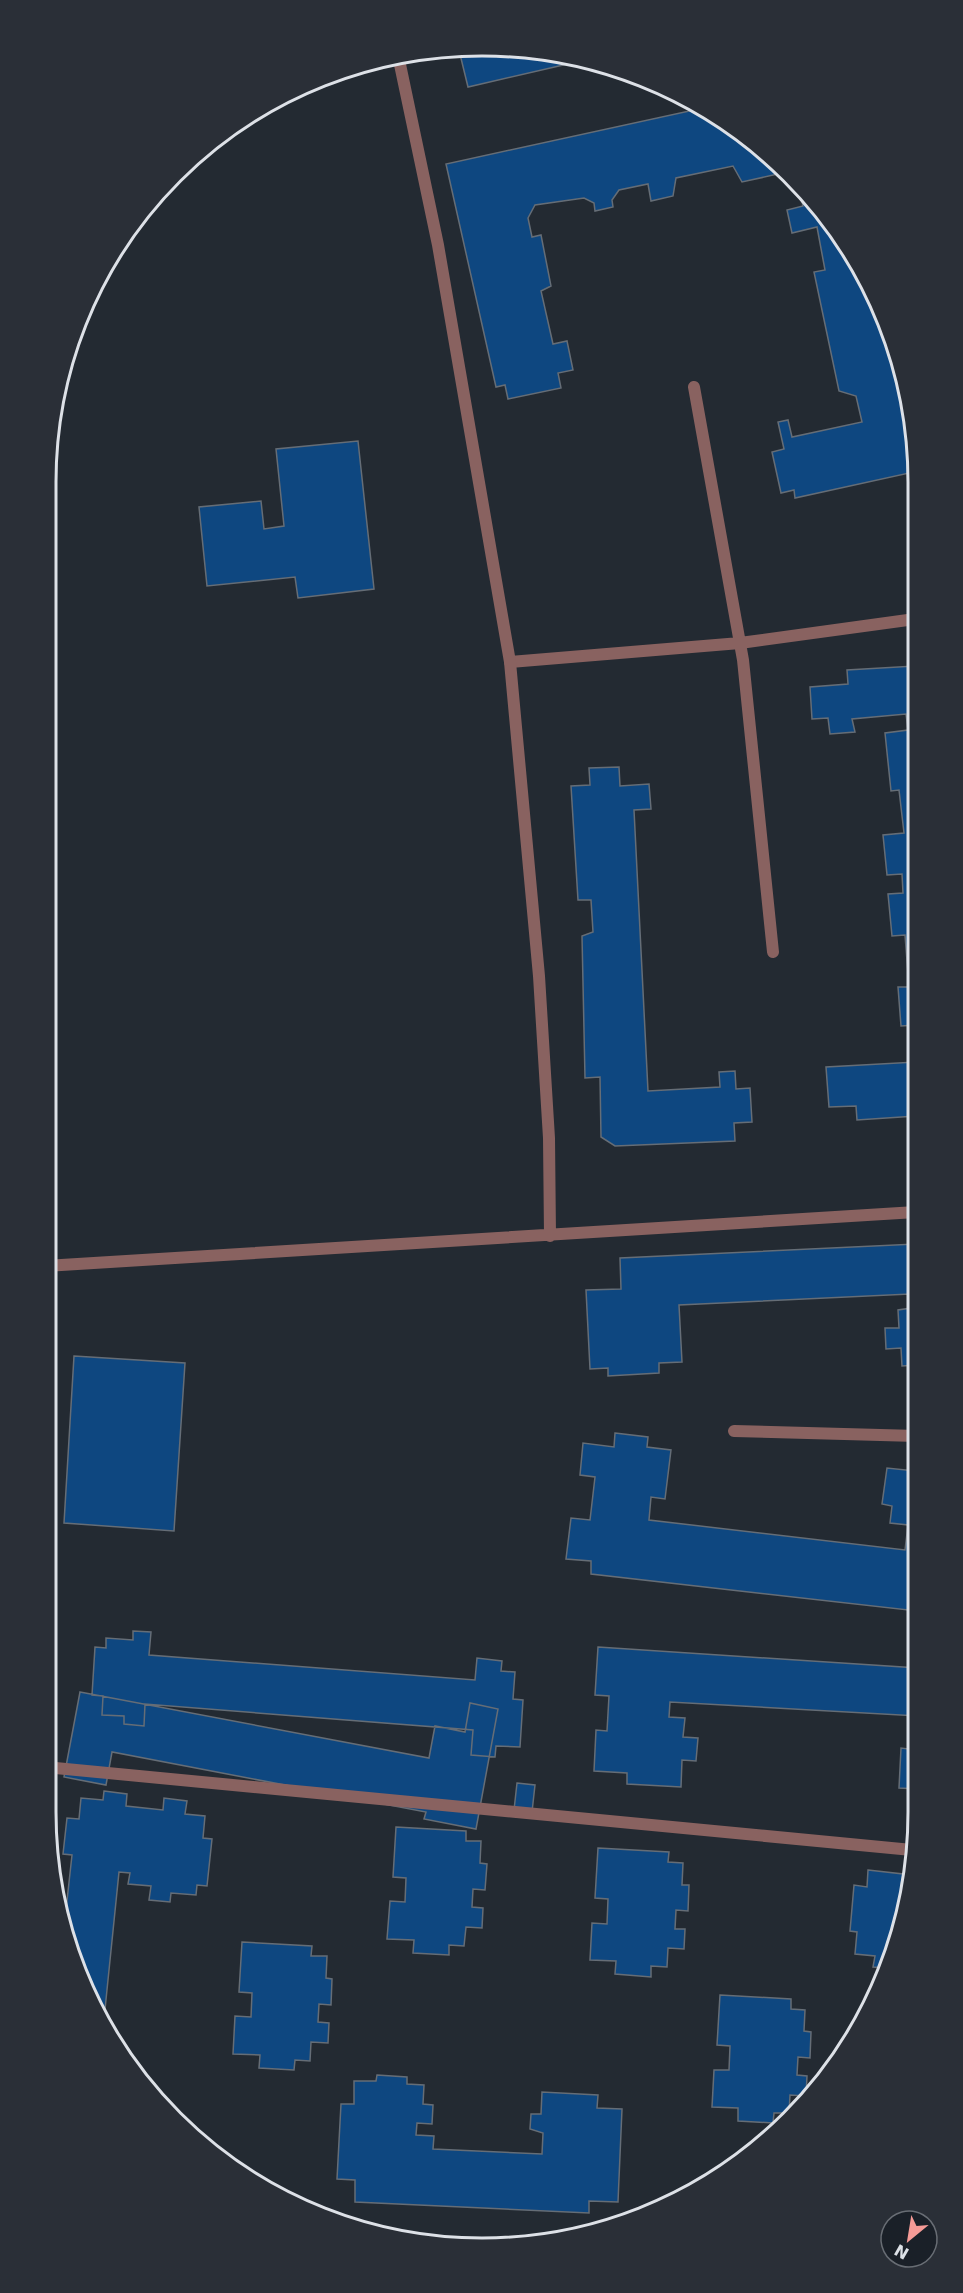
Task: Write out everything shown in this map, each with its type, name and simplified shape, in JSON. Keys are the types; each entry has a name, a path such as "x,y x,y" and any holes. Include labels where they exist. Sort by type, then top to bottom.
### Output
{"street":[{"path":"400,64 438,245 510,662 538,976 549,1138 550,1236"},
{"path":"694,387 740,643 773,952"},
{"path":"510,662 740,643 908,620"},
{"path":"56,1265 908,1213"},
{"path":"734,1431 908,1436"},
{"path":"56,1768 906,1849"}],"building":[{"path":"460,56 509,56 566,64 468,87"},
{"path":"690,111 718,127 777,174 742,182 733,166 676,178 673,196 651,201 648,184 619,190 612,200 613,207 595,211 594,203 584,198 535,205 528,218 532,237 541,235 551,286 541,291 553,344 567,341 573,370 558,373 561,388 508,399 505,385 496,387 446,164"},
{"path":"802,201 836,245 864,293 875,318 893,371 899,398 908,473 795,498 794,490 781,493 772,452 784,449 778,422 788,420 792,437 862,422 856,396 839,391 814,272 825,270 817,227 792,233 787,210 803,206"},
{"path":"358,441 374,589 298,598 295,577 207,586 199,507 261,501 264,529 284,526 276,449"},
{"path":"908,666 908,730 906,714 852,719 855,732 830,734 828,718 812,719 810,687 848,684 847,670"},
{"path":"908,730 908,974 905,935 892,936 888,894 903,893 902,874 887,875 883,835 904,833 899,790 891,791 885,733"},
{"path":"619,767 620,786 649,784 651,809 634,810 648,1091 720,1087 719,1072 735,1071 736,1089 750,1088 752,1122 734,1123 735,1141 615,1146 601,1137 600,1077 585,1078 582,936 593,932 591,900 578,900 571,786 590,785 589,768"},
{"path":"898,987 908,987 908,1026 901,1026"},
{"path":"908,1062 908,1117 857,1120 856,1106 829,1107 826,1067"},
{"path":"908,1244 908,1294 679,1305 682,1362 659,1363 659,1373 608,1376 608,1368 590,1369 586,1290 621,1289 620,1258"},
{"path":"908,1308 908,1366 902,1366 901,1348 886,1349 885,1328 899,1328 898,1310"},
{"path":"74,1356 185,1363 174,1531 64,1523"},
{"path":"615,1433 648,1437 647,1447 671,1450 665,1499 651,1497 649,1520 905,1550 908,1525 908,1610 591,1574 591,1561 566,1559 571,1518 590,1520 595,1477 580,1475 583,1443 614,1447"},
{"path":"887,1468 908,1470 908,1525 890,1523 892,1506 882,1504"},
{"path":"133,1631 151,1632 149,1655 475,1680 477,1658 502,1661 501,1671 515,1672 513,1699 523,1700 520,1747 496,1746 495,1757 471,1755 473,1730 145,1704 144,1726 124,1724 124,1716 102,1715 103,1696 92,1695 95,1647 106,1648 106,1638 133,1640"},
{"path":"598,1647 908,1667 908,1715 670,1702 669,1717 685,1718 683,1737 698,1738 696,1761 682,1760 681,1787 627,1784 627,1773 594,1771 596,1730 607,1731 609,1696 595,1695"},
{"path":"80,1692 429,1758 435,1726 465,1732 470,1703 498,1709 476,1829 424,1819 426,1812 112,1752 106,1785 64,1777"},
{"path":"901,1748 908,1749 908,1788 899,1788"},
{"path":"517,1783 535,1785 532,1812 514,1810"},
{"path":"104,1791 127,1794 126,1806 163,1810 164,1798 187,1801 185,1814 205,1816 203,1838 212,1839 207,1886 197,1885 196,1895 171,1893 170,1902 149,1900 151,1886 128,1884 130,1873 119,1872 105,2010 88,1975 70,1922 66,1906 72,1855 63,1854 67,1818 79,1819 81,1798 103,1800"},
{"path":"396,1827 466,1831 466,1841 481,1841 480,1863 487,1864 485,1890 473,1889 472,1907 483,1908 482,1928 466,1927 464,1946 449,1945 449,1955 413,1953 414,1940 387,1939 390,1901 405,1902 406,1878 393,1877"},
{"path":"598,1848 669,1852 668,1862 683,1863 682,1885 689,1885 688,1911 676,1910 675,1929 685,1929 684,1949 668,1948 667,1967 651,1966 651,1977 615,1974 616,1961 590,1960 592,1923 607,1924 608,1899 595,1898"},
{"path":"868,1870 903,1874 893,1922 878,1967 873,1967 875,1956 855,1954 857,1932 850,1931 854,1885 867,1887"},
{"path":"242,1942 312,1946 311,1956 327,1956 326,1978 332,1979 331,2005 319,2004 318,2022 329,2023 328,2043 311,2042 310,2061 295,2060 294,2070 259,2068 260,2055 233,2054 235,2016 251,2017 252,1993 239,1992"},
{"path":"720,1995 791,1999 791,2009 805,2010 804,2031 811,2032 810,2058 798,2057 797,2075 807,2076 806,2086 799,2096 790,2095 789,2106 783,2113 774,2113 772,2123 738,2121 738,2108 712,2107 714,2070 729,2070 730,2046 717,2045"},
{"path":"377,2075 407,2077 407,2084 424,2085 423,2104 433,2105 432,2124 417,2123 416,2135 434,2136 433,2149 542,2154 543,2133 530,2129 531,2114 541,2114 542,2092 598,2095 597,2108 622,2109 618,2202 589,2201 589,2213 355,2202 355,2180 337,2179 341,2104 354,2104 354,2081 376,2081"}]}
